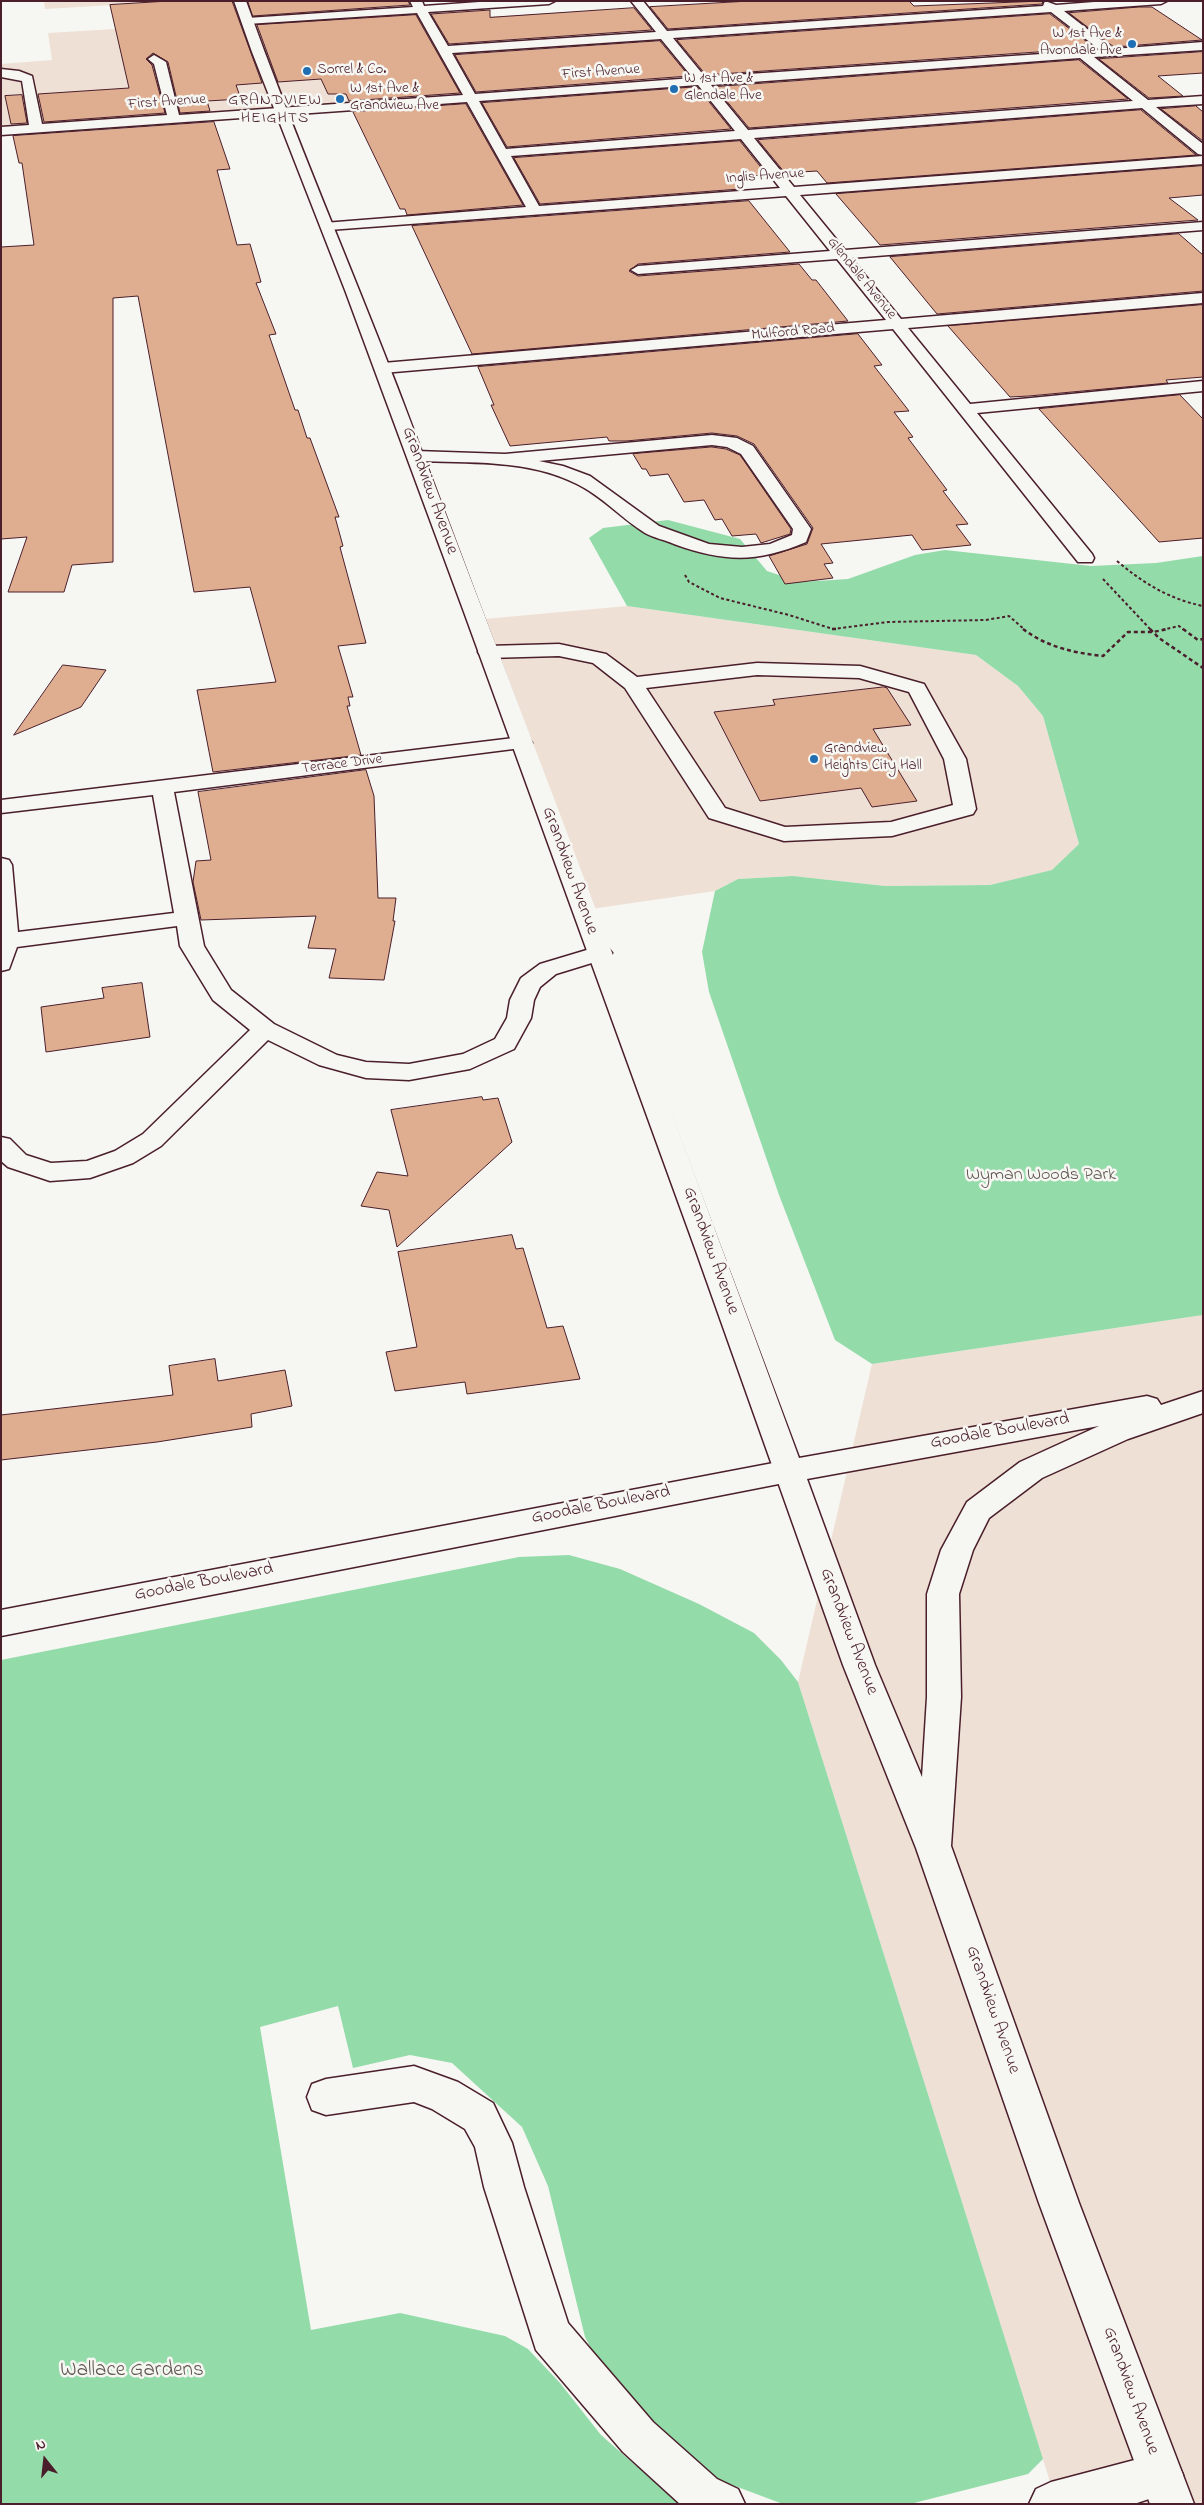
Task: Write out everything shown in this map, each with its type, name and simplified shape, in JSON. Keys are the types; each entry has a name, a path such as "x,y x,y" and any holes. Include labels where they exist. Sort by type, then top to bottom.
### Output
{"street":[{"name":"Grandview Avenue","path":"240,1 282,112 329,226 416,456 859,1665 934,1848 1059,2203 1167,2489"},
{"path":"247,20 419,5 549,1"},
{"name":"Glendale Avenue","path":"637,1 1086,558"},
{"path":"444,50 1049,5 1161,1"},
{"path":"419,5 535,211"},
{"path":"1049,5 1110,52"},
{"name":"First Avenue","path":"1,131 35,124 174,119 282,112 1203,46"},
{"path":"1082,54 1203,151"},
{"path":"154,59 160,62 174,119"},
{"path":"1,75 14,78 20,82 25,118 35,124"},
{"path":"502,153 1203,100"},
{"name":"Inglis Avenue","path":"329,226 1203,160"},
{"path":"638,270 1203,226"},
{"name":"Mulford Road","path":"382,368 1203,298"},
{"path":"966,409 1203,386"},
{"path":"416,456 505,459 712,440 731,442 748,450 802,529 800,538 774,549 742,553 706,549 653,530 584,480 557,470 505,459"},
{"path":"488,652 559,650 599,658 633,684 718,813 784,834 892,829 965,809 955,759 917,688 860,672 757,669 633,684"},
{"name":"Terrace Drive","path":"1,807 522,743"},
{"path":"162,787 192,946 222,995 265,1029 328,1060 366,1070 409,1072 470,1060 505,1044 519,1018 522,1000 529,982 548,969 600,954"},
{"path":"1,865 4,952 186,918"},
{"path":"1,1145 17,1161 50,1172 90,1169 124,1157 152,1140 265,1029"},
{"name":"Goodale Boulevard","path":"1,1623 789,1471 1203,1397"},
{"path":"934,1848 944,1697 943,1594 958,1550 978,1510 1031,1470 1116,1431 1203,1402"},
{"path":"326,2097 414,2084 444,2095 479,2116 493,2143 504,2187 551,2335 638,2437 702,2494 724,2504"},
{"path":"1051,2504 1167,2489"}],"path":[{"path":"1111,556 1142,583 1171,598 1203,606"},
{"path":"682,570 690,582 720,598 790,614 833,629 888,622 986,620 1009,616 1020,628 1036,640 1074,653 1103,656 1128,632 1153,632 1179,626 1198,640 1203,639"},
{"path":"1097,572 1153,632 1203,668"}],"shaded area":[{"path":"44,1 180,1 45,9"},
{"path":"415,11 465,97 1,130 1,64 52,60 48,33"},
{"path":"627,606 976,655 1018,686 1043,716 1079,844 1053,870 990,885 885,886 793,876 738,879 715,891 577,911 473,620"},
{"path":"1203,1315 1203,2504 1057,2504 798,1682 872,1364"}],"green space":[{"name":"Wyman Woods Park","path":"668,520 740,539 767,571 800,582 848,579 915,555 945,550 1091,566 1156,563 1203,556 1203,1315 872,1364 835,1340 779,1195 709,992 702,952 715,891 738,879 793,876 885,886 990,885 1052,870 1079,844 1043,716 1018,686 976,655 627,606 589,538 603,528"},
{"name":"Wallace Gardens","path":"569,1555 620,1569 699,1604 754,1633 781,1660 798,1682 1043,2459 1028,2474 910,2504 783,2504 719,2480 639,2418 610,2385 585,2337 548,2186 522,2127 452,2063 410,2055 353,2068 338,2006 260,2027 311,2330 400,2313 505,2336 528,2349 560,2383 601,2435 634,2464 697,2504 1,2504 1,1660 519,1557"}],"building":[{"path":"169,1 232,1 262,83 236,85 241,99 207,101 210,111 180,113 168,62 153,53 146,59 152,65 165,113 44,122 38,94 129,88 110,5"},
{"path":"248,1 408,1 410,5 253,16"},
{"path":"750,1 909,1 914,6 1043,1 1042,4 668,29 650,7"},
{"path":"1152,7 1202,40 1114,47 1069,13"},
{"path":"634,8 652,30 449,44 431,14 490,10 490,17"},
{"path":"1050,14 1095,48 706,75 677,40"},
{"path":"416,15 460,93 349,101 346,94 328,94 321,79 278,82 257,25"},
{"path":"660,41 689,76 476,92 455,55"},
{"path":"1203,52 1203,73 1158,76 1183,96 1149,98 1099,59"},
{"path":"1079,60 1128,99 749,128 715,87"},
{"path":"697,87 731,129 507,147 482,103"},
{"path":"22,95 27,123 11,124 5,96"},
{"path":"466,104 523,205 407,215 405,209 400,209 353,112"},
{"path":"1196,106 1203,112 1203,141 1161,109"},
{"path":"1141,110 1196,155 827,183 817,171 785,173 758,140"},
{"path":"214,122 230,169 217,170 237,245 250,244 261,282 256,283 276,334 269,335 295,410 298,410 307,438 310,438 339,517 335,517 343,546 340,547 366,643 338,646 353,697 348,697 350,706 347,706 361,755 213,772 197,690 276,682 250,587 194,592 138,296 113,298 113,562 72,565 64,592 8,592 27,537 1,539 1,247 34,245 22,163 19,163 13,136"},
{"path":"740,141 767,175 731,177 740,189 540,204 514,158"},
{"path":"1203,166 1203,195 1169,198 1198,220 880,245 836,194"},
{"path":"749,201 790,252 638,264 629,271 638,276 799,264 812,280 816,280 848,321 472,354 412,226"},
{"path":"1179,234 1203,255 1203,291 937,314 890,257"},
{"path":"1203,305 1203,377 1166,380 1168,383 1029,396 1010,397 948,326"},
{"path":"858,334 882,365 874,366 909,411 894,412 913,437 908,438 947,490 943,491 968,524 956,525 971,545 922,550 912,535 821,544 833,563 824,564 833,578 785,584 769,556 807,544 813,528 754,444 737,436 712,433 626,441 609,441 607,437 510,446 491,405 494,405 478,367"},
{"path":"1180,395 1203,419 1203,538 1159,542 1039,409"},
{"path":"712,447 726,449 740,455 791,529 790,534 761,543 756,534 732,536 722,519 715,520 704,500 684,502 668,474 650,476 646,469 642,469 633,454"},
{"path":"63,665 106,670 81,707 14,735"},
{"name":"Grandview Heights City Hall","path":"887,688 911,725 873,729 917,801 872,807 861,788 760,801 714,712 775,705 773,700"},
{"path":"366,770 374,796 378,898 396,898 393,921 395,921 384,980 329,978 336,949 308,948 316,916 201,920 193,882 196,861 211,860 198,792"},
{"path":"142,983 150,1037 46,1052 41,1007 104,998 102,988"},
{"path":"482,1097 483,1100 498,1098 512,1142 397,1247 389,1210 361,1206 377,1172 408,1176 391,1110"},
{"path":"512,1235 516,1249 523,1248 547,1328 563,1326 580,1379 467,1394 465,1382 395,1391 386,1352 417,1347 398,1252"},
{"path":"215,1359 218,1381 285,1370 292,1406 251,1414 252,1427 157,1442 1,1460 1,1415 173,1395 169,1366"}],"place":[{"name":"W 1st Ave & Avondale Ave","path":"1132,44"},
{"name":"Sorrel & Co.","path":"307,71"},
{"name":"W 1st Ave & Glendale Ave","path":"674,89"},
{"name":"W 1st Ave & Grandview Ave","path":"340,99"},
{"name":"Grandview Heights City Hall","path":"814,759"}],"district":[{"name":"GRANDVIEW HEIGHTS","path":"275,110"}]}
